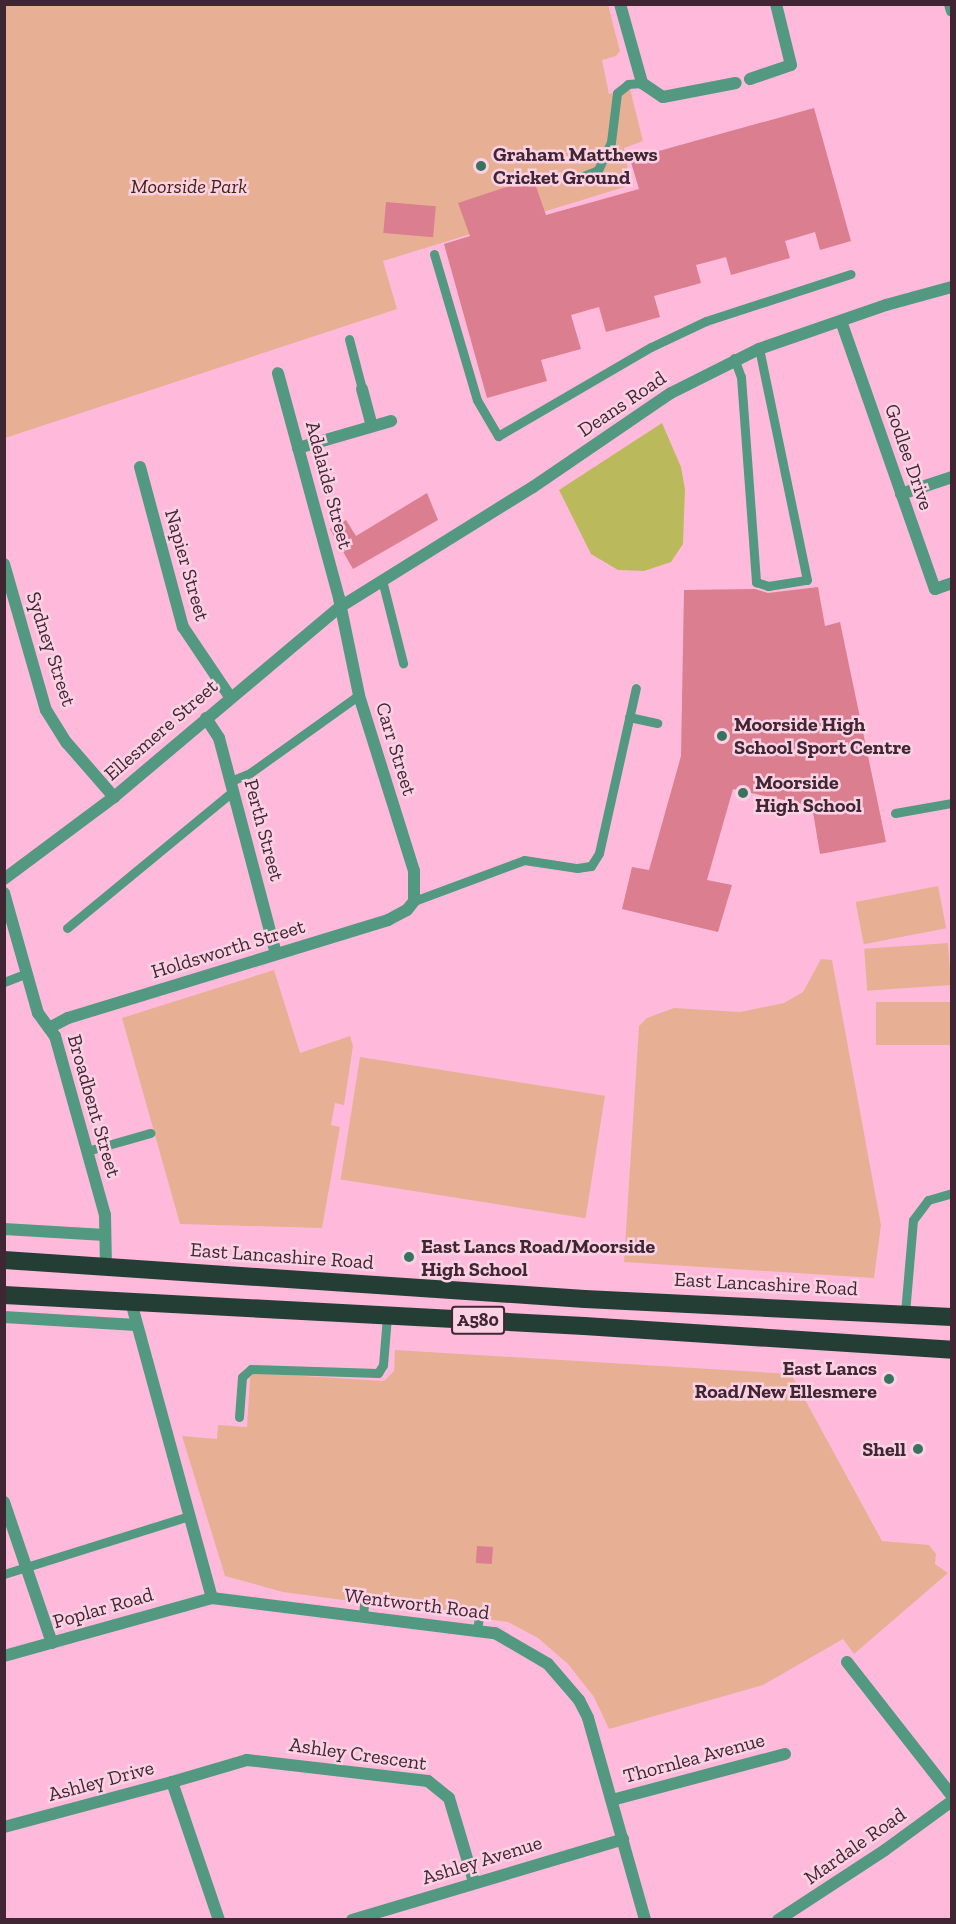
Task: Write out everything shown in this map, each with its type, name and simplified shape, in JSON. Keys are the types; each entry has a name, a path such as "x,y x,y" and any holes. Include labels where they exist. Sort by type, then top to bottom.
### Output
{"highway":[{"name":"East Lancashire Road","path":"4,1260 585,1299 951,1317"},
{"name":"A580","path":"4,1294 951,1350"}],"street":[{"path":"620,4 642,83 663,97 736,83"},
{"path":"750,79 791,64 776,4"},
{"path":"950,4 951,11"},
{"name":"Deans Road","path":"340,607 734,358 841,321 951,287"},
{"name":"Godlee Drive","path":"841,321 934,589 951,583"},
{"name":"Adelaide Street","path":"278,373 340,607"},
{"path":"362,389 372,426"},
{"path":"298,448 391,421"},
{"name":"Napier Street","path":"140,467 183,627 230,697"},
{"path":"901,494 951,477"},
{"name":"Sydney Street","path":"4,564 46,710 67,743 114,797"},
{"name":"Carr Street","path":"340,607 359,694 414,871 414,901"},
{"name":"Ellesmere Street","path":"4,879 114,797 230,697 340,607"},
{"name":"Perth Street","path":"206,718 219,738 276,954"},
{"name":"Broadbent Street","path":"4,893 38,1013 55,1036 105,1215 106,1266"},
{"name":"Holdsworth Street","path":"49,1028 68,1018 388,920 407,910 414,901"},
{"path":"4,1229 105,1235"},
{"path":"131,1302 212,1598"},
{"path":"4,1317 136,1325"},
{"path":"4,1502 52,1643"},
{"name":"Wentworth Road","path":"212,1598 364,1610 478,1623 515,1641 568,1684 588,1718 645,1920"},
{"name":"Poplar Road","path":"4,1656 212,1598"},
{"path":"847,1662 951,1796"},
{"name":"Thornlea Avenue","path":"612,1800 785,1754"},
{"name":"Ashley Crescent","path":"172,1782 247,1760 428,1781 440,1789 453,1809 474,1882"},
{"name":"Ashley Drive","path":"4,1827 172,1782 219,1920"},
{"name":"Mardale Road","path":"778,1920 885,1851 951,1801"},
{"name":"Ashley Avenue","path":"352,1920 622,1839"}],"lane":[{"path":"571,181 598,170 611,142 617,93 628,84 642,83"},
{"path":"434,254 477,400 498,436 651,347 706,321 851,274"},
{"path":"349,339 362,389"},
{"path":"734,358 741,377 756,582 768,586 807,580 759,349"},
{"path":"382,580 403,663"},
{"path":"414,901 524,860 577,868 591,866 599,853 636,687"},
{"path":"67,928 232,786 359,694"},
{"path":"629,717 657,723"},
{"path":"895,813 951,803"},
{"path":"4,982 27,974"},
{"path":"87,1151 150,1133"},
{"path":"905,1313 914,1220 928,1200 951,1193"},
{"path":"239,1417 242,1377 251,1369 378,1373 383,1365 387,1316"},
{"path":"4,1574 189,1516"}],"green space":[{"name":"Moorside Park","path":"4,5 608,5 620,51 616,56 602,60 609,94 630,89 643,141 624,148 631,185 383,261 397,309 5,438"},
{"path":"938,886 946,928 864,944 856,902"},
{"path":"948,943 951,985 867,991 864,949"},
{"path":"821,959 832,960 881,1225 874,1278 624,1262 639,1026 647,1018 674,1008 740,1012 784,1003 803,992"},
{"path":"274,970 300,1053 350,1036 353,1046 344,1105 335,1103 331,1125 340,1127 322,1228 180,1224 122,1018"},
{"path":"876,1002 951,1002 951,1045 876,1045"},
{"path":"360,1057 605,1096 586,1218 341,1179"},
{"path":"395,1350 791,1374 882,1541 929,1545 936,1554 935,1564 948,1573 854,1654 843,1639 763,1685 609,1729 594,1697 568,1664 538,1638 508,1622 283,1592 225,1576 182,1436 217,1439 218,1425 247,1427 250,1378 254,1373 384,1381 394,1371"}],"shaded area":[{"path":"662,423 681,467 685,489 683,544 671,562 644,571 618,570 591,554 559,490"}],"building":[{"path":"814,108 851,241 820,250 815,232 785,241 790,258 731,275 726,257 696,265 701,283 654,296 660,317 606,332 599,307 571,315 581,349 541,360 547,381 487,398 444,244 470,236 458,203 533,178 546,215 639,189 630,159"},
{"path":"386,202 436,206 433,237 383,233"},
{"path":"427,493 438,520 353,569 330,529 346,520 356,536"},
{"path":"818,587 825,626 840,622 886,842 820,854 812,806 733,789 707,880 732,885 718,932 622,909 632,867 649,870 681,756 684,590 755,589 768,593"},
{"path":"477,1546 493,1547 492,1564 476,1563"}],"place":[{"name":"Graham Matthews Cricket Ground","path":"481,166"},
{"name":"Moorside High School Sport Centre","path":"722,736"},
{"name":"Moorside High School","path":"743,793"},
{"name":"East Lancs Road/Moorside High School","path":"409,1257"},
{"name":"East Lancs Road/New Ellesmere","path":"889,1379"},
{"name":"Shell","path":"918,1449"}]}
